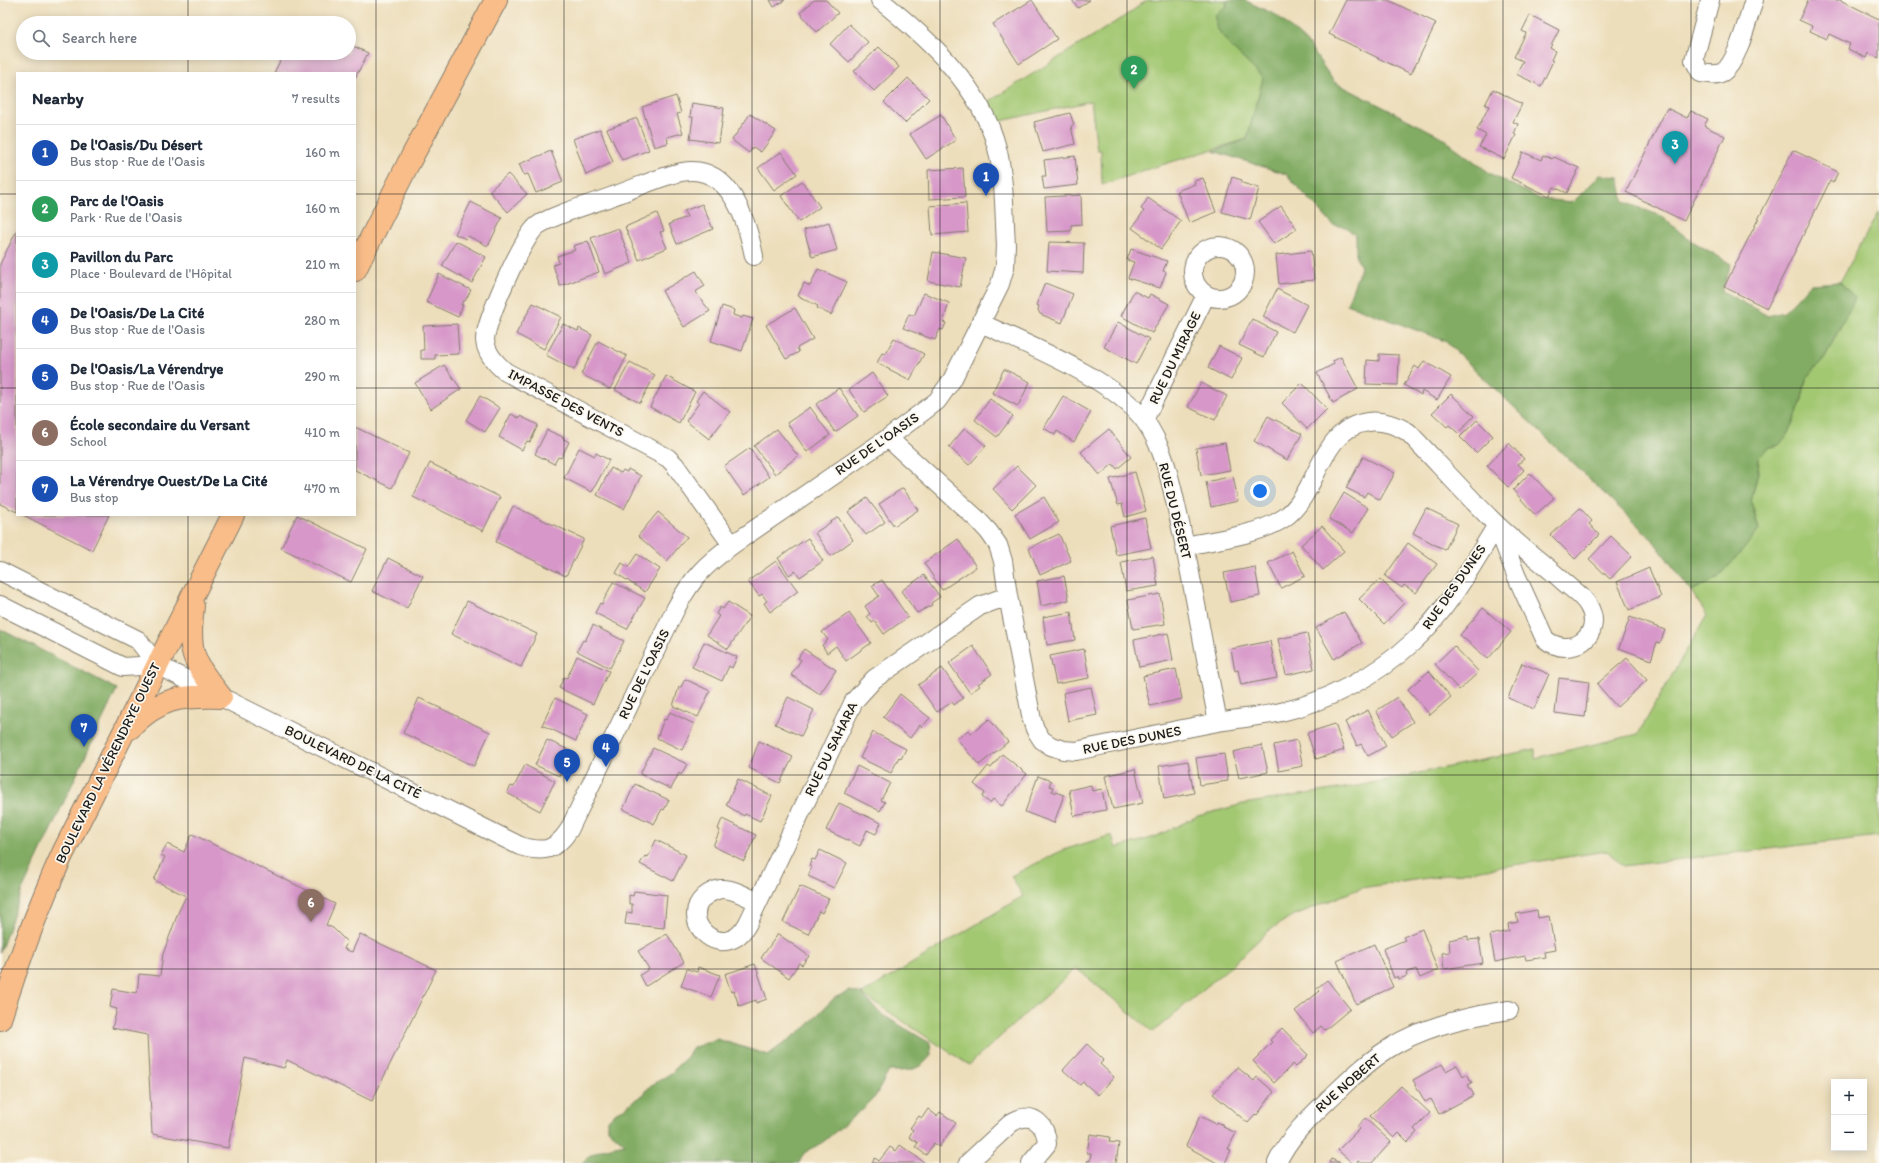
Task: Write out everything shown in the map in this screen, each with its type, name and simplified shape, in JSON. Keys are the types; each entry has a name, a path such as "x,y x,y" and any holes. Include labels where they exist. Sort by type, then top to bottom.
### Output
{"main road":[{"path":"408,164 480,0"},
{"path":"356,268 408,164 496,0"},
{"name":"BOULEVARD LA VÉRENDRYE OUEST","path":"0,1019 16,968 43,896 232,516"},
{"path":"195,590 190,624 190,645 201,672 221,697"},
{"path":"120,739 142,716 163,702 187,697 221,697"}],"street":[{"name":"RUE DE L'OASIS","path":"551,849 569,830 687,588 708,563 732,544 888,438 927,409 945,391 981,323 1003,276 1006,257 1000,167 995,142 980,107 942,55 922,35 880,0"},
{"path":"1710,0 1694,60 1701,72 1713,75 1722,72 1734,57 1754,0"},
{"name":"IMPASSE DES VENTS","path":"732,544 675,465 668,458 506,372 498,366 492,358 487,350 485,339 490,317 525,243 538,226 578,209 681,172 703,173 721,184 731,194 745,218 754,256"},
{"name":"RUE DU MIRAGE","path":"1144,420 1206,295"},
{"name":"RUE DU DÉSERT","path":"981,323 1102,384 1144,420 1166,464 1185,546 1218,722"},
{"name":"RUE DES DUNES","path":"1185,546 1259,530 1285,518 1295,508 1304,494 1334,441 1360,423 1373,421 1387,422 1399,426 1408,432 1497,525 1555,573 1588,604 1592,614 1593,625 1589,635 1582,642 1573,647 1563,648 1553,646 1546,639 1516,575 1497,525"},
{"name":"RUE DES DUNES","path":"888,438 990,532 998,545 1003,561 1008,596 1032,720 1042,740 1051,746 1063,750 1076,751 1218,722 1280,712 1306,705 1351,685 1374,672 1413,642 1431,623 1472,566 1497,525"},
{"name":"BOULEVARD DE LA CITÉ","path":"0,570 138,640 157,665 520,846 540,850 551,849"},
{"name":"RUE DU SAHARA","path":"758,902 854,700 863,688 980,606 1008,596"},
{"name":"BOULEVARD DE LA CITÉ","path":"0,605 123,667 157,665"},
{"name":"RUE NOBERT","path":"1277,1163 1287,1144 1308,1118 1366,1064 1388,1048 1408,1037 1427,1030 1509,1010"},
{"path":"968,1163 1011,1123 1019,1118 1026,1117 1036,1120 1043,1127 1047,1136 1047,1144 1030,1163"}],"green space":[{"path":"1147,0 1226,0 1230,46 1264,78 1247,139 1145,170 1102,185 1101,150 1097,150 1091,101 988,124 980,107 1128,14"},
{"path":"1226,0 1244,0 1278,16 1308,44 1334,82 1440,136 1491,174 1540,199 1573,202 1600,175 1619,177 1624,202 1661,216 1687,238 1731,264 1722,291 1768,316 1784,312 1810,284 1840,282 1855,298 1825,357 1806,379 1801,403 1789,433 1779,445 1767,448 1759,457 1758,472 1751,502 1759,529 1744,549 1718,578 1691,591 1652,539 1445,341 1347,304 1361,267 1356,257 1356,236 1346,227 1333,225 1286,174 1213,151 1247,139 1263,78 1230,46 1216,27 1216,14 1227,6"},
{"path":"1879,211 1879,836 1623,866 1607,851 1361,888 1290,917 1267,932 1232,965 1153,1032 1076,968 969,1065 862,994 1023,896 1011,876 1063,850 1112,835 1116,848 1155,837 1198,816 1243,804 1357,786 1535,749 1535,758 1638,734 1707,615 1691,591 1718,578 1759,529 1751,502 1758,472 1759,457 1767,448 1779,445 1801,403 1806,379 1825,357 1855,298 1840,282"},
{"path":"0,629 117,689 22,891 0,952"},
{"path":"850,991 862,994 881,1014 930,1043 931,1055 922,1064 913,1069 889,1071 875,1097 823,1142 804,1153 799,1163 582,1163 596,1152 625,1144 608,1129 608,1120 616,1112 624,1109 643,1095 650,1086 673,1072 687,1057 692,1048 717,1039 768,1055 806,1027 834,998"}],"building":[{"path":"770,0 785,0 774,7"},
{"path":"814,0 826,0 838,13 817,32 800,13"},
{"path":"1032,0 1057,39 1019,64 993,24"},
{"path":"1072,0 1090,0 1078,8"},
{"path":"1346,0 1388,0 1436,23 1411,74 1329,34"},
{"path":"1808,0 1840,0 1879,19 1879,58 1868,53 1866,58 1848,49 1850,44 1829,34 1827,39 1810,31 1812,26 1799,20"},
{"path":"1530,15 1559,30 1550,48 1555,51 1551,60 1553,61 1541,86 1516,74 1523,61 1514,57 1526,33 1522,31"},
{"path":"849,24 868,42 849,62 830,44"},
{"path":"356,47 368,53 356,76 356,72 274,72 280,60 356,60"},
{"path":"879,47 899,67 874,91 854,71"},
{"path":"908,78 929,99 905,123 884,102"},
{"path":"1493,89 1522,104 1513,122 1518,124 1514,134 1516,135 1504,159 1479,147 1486,135 1477,130 1489,106 1485,105"},
{"path":"676,96 681,113 677,114 683,133 667,137 668,143 654,147 642,107"},
{"path":"692,103 724,108 719,143 690,139 693,117 690,117"},
{"path":"1667,108 1687,118 1691,111 1708,119 1704,126 1725,136 1684,221 1626,192"},
{"path":"1070,113 1074,125 1071,126 1075,144 1043,152 1034,122"},
{"path":"750,114 776,131 761,152 753,147 749,153 732,140"},
{"path":"941,115 956,140 926,159 910,134"},
{"path":"637,118 649,150 622,160 607,129"},
{"path":"600,129 613,162 586,175 573,139"},
{"path":"1793,150 1838,172 1833,183 1830,181 1767,308 1724,287"},
{"path":"551,151 563,182 536,193 528,174 524,175 519,164"},
{"path":"781,152 797,174 774,190 758,168"},
{"path":"1523,152 1541,160 1543,155 1552,159 1554,157 1579,168 1567,193 1554,187 1549,196 1511,178"},
{"path":"1075,156 1078,185 1044,189 1042,176 1046,176 1044,160"},
{"path":"963,168 965,197 929,199 928,170"},
{"path":"508,174 527,194 508,212 489,191"},
{"path":"1232,177 1242,180 1242,183 1259,188 1250,220 1222,212"},
{"path":"1203,178 1216,212 1189,223 1177,191 1195,184 1194,181"},
{"path":"802,181 820,207 799,222 781,196"},
{"path":"1081,195 1082,224 1071,225 1071,231 1047,232 1045,197"},
{"path":"1148,198 1181,221 1161,249 1132,228 1144,211 1141,209"},
{"path":"471,202 502,218 488,246 468,236 466,239 455,234"},
{"path":"966,203 968,232 932,235 930,206"},
{"path":"702,204 713,229 677,244 669,224 687,217 684,211"},
{"path":"1281,206 1297,229 1274,244 1258,222"},
{"path":"657,213 664,231 660,232 667,248 639,260 625,227"},
{"path":"829,222 837,250 812,257 804,230"},
{"path":"618,228 632,263 605,274 591,238"},
{"path":"16,232 16,512 0,504 0,264"},
{"path":"456,241 486,257 472,283 442,266"},
{"path":"588,241 599,272 560,286 553,265 559,263 557,256 575,250 573,246"},
{"path":"1049,242 1084,243 1083,273 1047,271"},
{"path":"1131,249 1167,261 1163,271 1166,272 1160,288 1128,278 1134,262 1127,260"},
{"path":"1311,251 1314,280 1279,284 1276,255"},
{"path":"933,252 966,258 960,287 928,281"},
{"path":"818,269 847,282 831,315 817,308 818,306 798,296 804,283 810,286"},
{"path":"696,271 705,286 695,292 710,311 684,327 662,291"},
{"path":"439,274 471,290 461,305 463,305 458,317 426,302"},
{"path":"1045,283 1073,294 1062,323 1040,314 1038,310 1039,306 1036,305"},
{"path":"1277,289 1307,305 1293,332 1263,317"},
{"path":"1134,291 1148,298 1150,294 1169,304 1152,333 1121,316"},
{"path":"924,293 949,303 943,322 946,323 943,330 940,329 935,340 903,328 909,314 914,316"},
{"path":"533,303 561,317 544,349 516,334"},
{"path":"722,306 734,310 733,315 753,319 742,351 711,341"},
{"path":"795,308 813,339 797,348 799,352 786,359 766,325"},
{"path":"1252,319 1276,332 1264,357 1239,345"},
{"path":"1118,322 1149,339 1136,364 1104,347"},
{"path":"457,324 459,354 435,355 435,359 421,359 421,350 424,350 423,326"},
{"path":"563,324 578,331 579,328 592,335 574,370 546,355"},
{"path":"894,338 924,354 910,380 877,363 882,353 885,354"},
{"path":"598,341 627,356 610,389 581,374"},
{"path":"1219,346 1242,358 1231,380 1208,368"},
{"path":"1379,354 1399,355 1398,385 1366,384 1367,360 1379,361"},
{"path":"1341,357 1358,389 1333,403 1317,373 1334,364 1333,361"},
{"path":"1424,361 1451,377 1437,400 1422,391 1421,395 1404,385 1415,366 1419,369"},
{"path":"630,362 655,375 640,403 615,390"},
{"path":"444,365 461,389 431,409 415,383"},
{"path":"1004,369 1030,382 1018,406 992,393"},
{"path":"872,373 888,396 864,412 849,390"},
{"path":"666,376 695,392 679,423 650,407"},
{"path":"1201,383 1227,396 1215,420 1188,407"},
{"path":"1302,383 1327,409 1307,429 1282,403"},
{"path":"839,388 858,416 835,432 816,404"},
{"path":"703,391 730,412 709,439 686,421 699,403 696,401"},
{"path":"1451,394 1474,416 1458,433 1449,425 1447,427 1432,413"},
{"path":"480,396 500,408 485,432 466,420"},
{"path":"1063,396 1091,412 1074,442 1057,431 1055,435 1044,428"},
{"path":"990,399 1013,416 997,437 975,420"},
{"path":"810,407 830,435 807,452 787,423"},
{"path":"511,414 519,418 520,416 538,425 530,442 527,441 522,450 499,437"},
{"path":"1268,416 1302,434 1287,460 1254,441"},
{"path":"1477,420 1493,436 1476,453 1460,437"},
{"path":"356,427 409,453 392,488 356,470"},
{"path":"965,428 986,446 969,465 949,447"},
{"path":"777,429 798,456 775,474 754,446"},
{"path":"1109,429 1131,457 1117,469 1113,464 1100,475 1081,452"},
{"path":"547,430 563,437 562,438 569,442 561,458 558,457 554,464 535,454"},
{"path":"1225,443 1230,470 1201,475 1196,448"},
{"path":"1509,443 1524,459 1518,464 1524,470 1508,487 1487,466"},
{"path":"579,448 595,456 596,453 609,460 592,492 564,478"},
{"path":"750,448 769,477 744,495 724,466"},
{"path":"1363,457 1395,473 1380,500 1367,492 1364,497 1346,488"},
{"path":"430,463 500,497 483,531 413,497"},
{"path":"1017,466 1036,485 1012,509 993,489"},
{"path":"611,468 621,473 623,470 627,472 628,469 641,476 624,509 597,495"},
{"path":"1135,472 1146,511 1125,517 1122,504 1118,505 1110,479"},
{"path":"1530,473 1554,498 1535,515 1513,490"},
{"path":"1233,476 1238,501 1211,507 1206,482"},
{"path":"903,488 918,510 894,526 879,504"},
{"path":"1344,493 1368,508 1353,533 1329,519"},
{"path":"1044,497 1059,522 1030,539 1015,514"},
{"path":"867,498 885,522 866,535 848,512"},
{"path":"513,506 584,539 566,576 496,542"},
{"path":"1426,508 1458,524 1445,550 1413,533"},
{"path":"1580,508 1592,521 1589,524 1599,535 1575,559 1551,535"},
{"path":"658,512 687,537 667,561 638,536"},
{"path":"25,516 109,516 92,550"},
{"path":"297,516 299,516 367,549 351,582 281,548"},
{"path":"838,517 853,540 831,556 815,533"},
{"path":"1145,518 1151,548 1116,555 1110,526"},
{"path":"1322,526 1344,551 1323,570 1301,545"},
{"path":"1059,534 1071,561 1040,575 1029,548"},
{"path":"1611,536 1632,556 1610,579 1589,559"},
{"path":"808,538 823,561 800,577 795,571 789,575 778,558"},
{"path":"958,539 976,567 942,590 924,563"},
{"path":"1408,543 1437,564 1416,593 1404,585 1402,588 1385,576"},
{"path":"1292,551 1305,576 1281,588 1268,563"},
{"path":"637,554 660,569 645,592 616,573 622,563 628,567"},
{"path":"1153,556 1158,586 1126,591 1121,562"},
{"path":"388,558 423,576 407,608 372,591"},
{"path":"776,561 798,591 770,612 764,603 767,601 762,594 759,596 748,581"},
{"path":"1255,567 1260,596 1230,602 1224,573"},
{"path":"1649,568 1661,597 1629,610 1617,582"},
{"path":"924,575 940,597 931,603 932,605 917,613 901,591"},
{"path":"1064,576 1069,600 1041,606 1037,581"},
{"path":"1380,579 1404,603 1384,624 1359,599"},
{"path":"882,580 908,617 884,634 875,621 872,623 867,616 870,614 865,606 879,596 872,586"},
{"path":"613,582 645,598 627,629 595,613 600,603 602,604"},
{"path":"1160,594 1165,624 1133,629 1128,600"},
{"path":"467,601 537,634 521,667 451,634"},
{"path":"728,602 750,616 728,649 707,635 719,616 716,614 720,607 723,609"},
{"path":"1483,608 1511,632 1488,659 1460,635"},
{"path":"1071,612 1075,640 1047,645 1043,617"},
{"path":"1344,612 1362,643 1334,659 1316,628"},
{"path":"849,613 871,643 846,661 836,646 827,653 822,645 828,640 822,632"},
{"path":"1630,617 1665,630 1660,643 1657,642 1651,660 1619,648"},
{"path":"593,625 624,641 610,668 577,651 583,640 585,641"},
{"path":"1168,633 1173,660 1139,667 1134,640"},
{"path":"1307,633 1314,669 1286,675 1278,639"},
{"path":"1270,641 1277,678 1241,685 1238,670 1235,671 1231,649"},
{"path":"704,642 737,657 732,668 729,666 722,681 692,667"},
{"path":"973,646 992,674 978,684 980,686 970,693 949,663"},
{"path":"1454,646 1479,672 1459,690 1435,664"},
{"path":"804,649 836,670 820,694 791,675 801,660 798,658"},
{"path":"1084,649 1089,678 1056,684 1050,656"},
{"path":"577,656 609,671 593,704 559,688 564,677 567,678"},
{"path":"1627,658 1647,680 1617,707 1597,684"},
{"path":"1522,663 1549,674 1534,709 1508,698"},
{"path":"942,668 963,698 954,705 952,702 937,712 918,685"},
{"path":"1176,669 1182,699 1150,706 1143,676"},
{"path":"1429,671 1451,697 1430,715 1408,689"},
{"path":"1559,678 1589,682 1585,717 1555,713"},
{"path":"685,679 710,691 698,717 673,706 679,687 681,687"},
{"path":"1091,687 1097,715 1068,721 1063,693"},
{"path":"900,694 930,718 922,727 920,725 910,738 883,717"},
{"path":"788,697 814,710 801,736 775,724"},
{"path":"1397,697 1413,722 1392,736 1376,711"},
{"path":"419,698 490,732 474,766 403,733"},
{"path":"555,698 588,714 576,741 542,725"},
{"path":"1368,710 1386,746 1368,756 1361,744 1357,746 1345,722"},
{"path":"670,712 694,724 682,750 657,738 664,719 666,720"},
{"path":"989,719 1008,742 979,765 957,739 968,730 971,734"},
{"path":"1335,724 1344,750 1316,759 1307,733"},
{"path":"873,732 906,749 901,759 899,757 891,773 860,758"},
{"path":"547,740 571,751 559,776 535,765"},
{"path":"1297,740 1303,766 1279,771 1274,745"},
{"path":"759,741 793,757 780,783 749,768"},
{"path":"1262,745 1268,772 1239,778 1233,752"},
{"path":"653,748 687,764 681,775 679,773 671,789 640,774"},
{"path":"1002,754 1027,774 1002,806 993,799 990,803 982,797 985,793 974,784 988,766 991,768"},
{"path":"1224,754 1228,781 1200,785 1196,758"},
{"path":"1188,761 1194,793 1164,799 1159,766"},
{"path":"525,765 555,781 540,811 507,793 511,786 514,787"},
{"path":"857,766 890,783 881,800 885,802 880,811 844,793"},
{"path":"1135,769 1143,803 1113,809 1105,776"},
{"path":"1038,776 1051,781 1049,786 1053,787 1052,791 1064,795 1054,823 1025,812"},
{"path":"738,779 772,796 760,821 745,814 744,816 726,805"},
{"path":"635,784 669,800 654,824 623,809"},
{"path":"1091,785 1092,791 1102,789 1106,810 1074,816 1069,790"},
{"path":"839,803 881,823 876,834 867,830 860,846 826,830"},
{"path":"722,819 756,835 744,861 713,846 720,830 718,829"},
{"path":"192,834 335,904 326,925 333,928 347,942 344,949 352,952 360,934 436,970 372,1101 287,1060 284,1068 245,1058 228,1148 152,1134 147,1035 112,1028 117,1009 110,1007 113,989 137,993 139,974 160,976 163,954 186,896 154,880 165,857 161,855 167,844 184,852"},
{"path":"656,840 686,855 673,881 640,864 645,856 648,857"},
{"path":"820,850 847,863 834,888 808,876 812,867 809,866 812,859 815,860"},
{"path":"800,886 829,899 822,913 819,911 808,934 783,922"},
{"path":"634,891 667,895 664,928 625,924 627,912 632,913 632,904 629,904 629,895 633,896"},
{"path":"1537,910 1538,918 1549,916 1555,950 1544,952 1545,957 1526,960 1525,956 1495,962 1490,935 1509,931 1508,924 1518,922 1516,914"},
{"path":"1422,929 1438,970 1420,978 1416,969 1406,973 1407,976 1399,979 1398,976 1394,978 1383,949 1405,940 1403,937"},
{"path":"667,934 684,962 646,986 640,975 649,969 638,951"},
{"path":"778,934 809,956 802,965 799,963 789,978 761,958"},
{"path":"1468,936 1468,940 1479,939 1483,963 1444,969 1442,953 1450,952 1449,940"},
{"path":"1374,944 1393,987 1356,1004 1337,961"},
{"path":"755,964 767,999 756,1003 756,1000 739,1006 734,991 731,992 725,974"},
{"path":"698,967 720,975 711,997 681,986 687,969 697,972"},
{"path":"1327,980 1350,1009 1325,1030 1321,1026 1313,1033 1295,1011 1320,991 1317,988"},
{"path":"1282,1028 1308,1055 1296,1067 1293,1064 1274,1083 1253,1061 1272,1042 1270,1040"},
{"path":"1087,1044 1104,1060 1100,1064 1114,1077 1098,1095 1083,1082 1080,1085 1063,1070"},
{"path":"1442,1064 1446,1071 1457,1065 1463,1076 1467,1074 1472,1083 1468,1085 1474,1095 1439,1114 1431,1099 1425,1102 1413,1080"},
{"path":"1237,1067 1254,1081 1257,1077 1274,1092 1257,1115 1256,1114 1248,1123 1213,1094"},
{"path":"1401,1086 1430,1113 1414,1129 1417,1132 1408,1142 1399,1133 1394,1138 1370,1116"},
{"path":"928,1109 937,1116 940,1112 956,1123 939,1147 934,1143 926,1155 915,1147 918,1143 909,1137 913,1130 910,1128 919,1116 922,1118"},
{"path":"1200,1116 1216,1124 1217,1122 1224,1125 1223,1127 1236,1133 1228,1149 1231,1150 1225,1163 1217,1163 1186,1146"},
{"path":"1365,1118 1391,1142 1372,1163 1361,1163 1358,1161 1356,1163 1352,1163 1338,1150 1359,1129 1357,1127"},
{"path":"1090,1134 1110,1137 1109,1142 1119,1143 1116,1163 1087,1163 1088,1160 1090,1161 1091,1153 1087,1153"},
{"path":"900,1145 925,1163 872,1163 875,1158 879,1161 890,1147 896,1151"},
{"path":"1331,1159 1341,1163 1329,1163"}],"place":[{"name":"Parc de l'Oasis","path":"1134,89"},
{"name":"Pavillon du Parc","path":"1675,164"},
{"name":"De l'Oasis/Du Désert","path":"986,196"},
{"name":"La Vérendrye Ouest/De La Cité","path":"84,747"},
{"name":"De l'Oasis/De La Cité","path":"606,767"},
{"name":"De l'Oasis/La Vérendrye","path":"567,782"},
{"name":"École secondaire du Versant","path":"311,922"}]}
